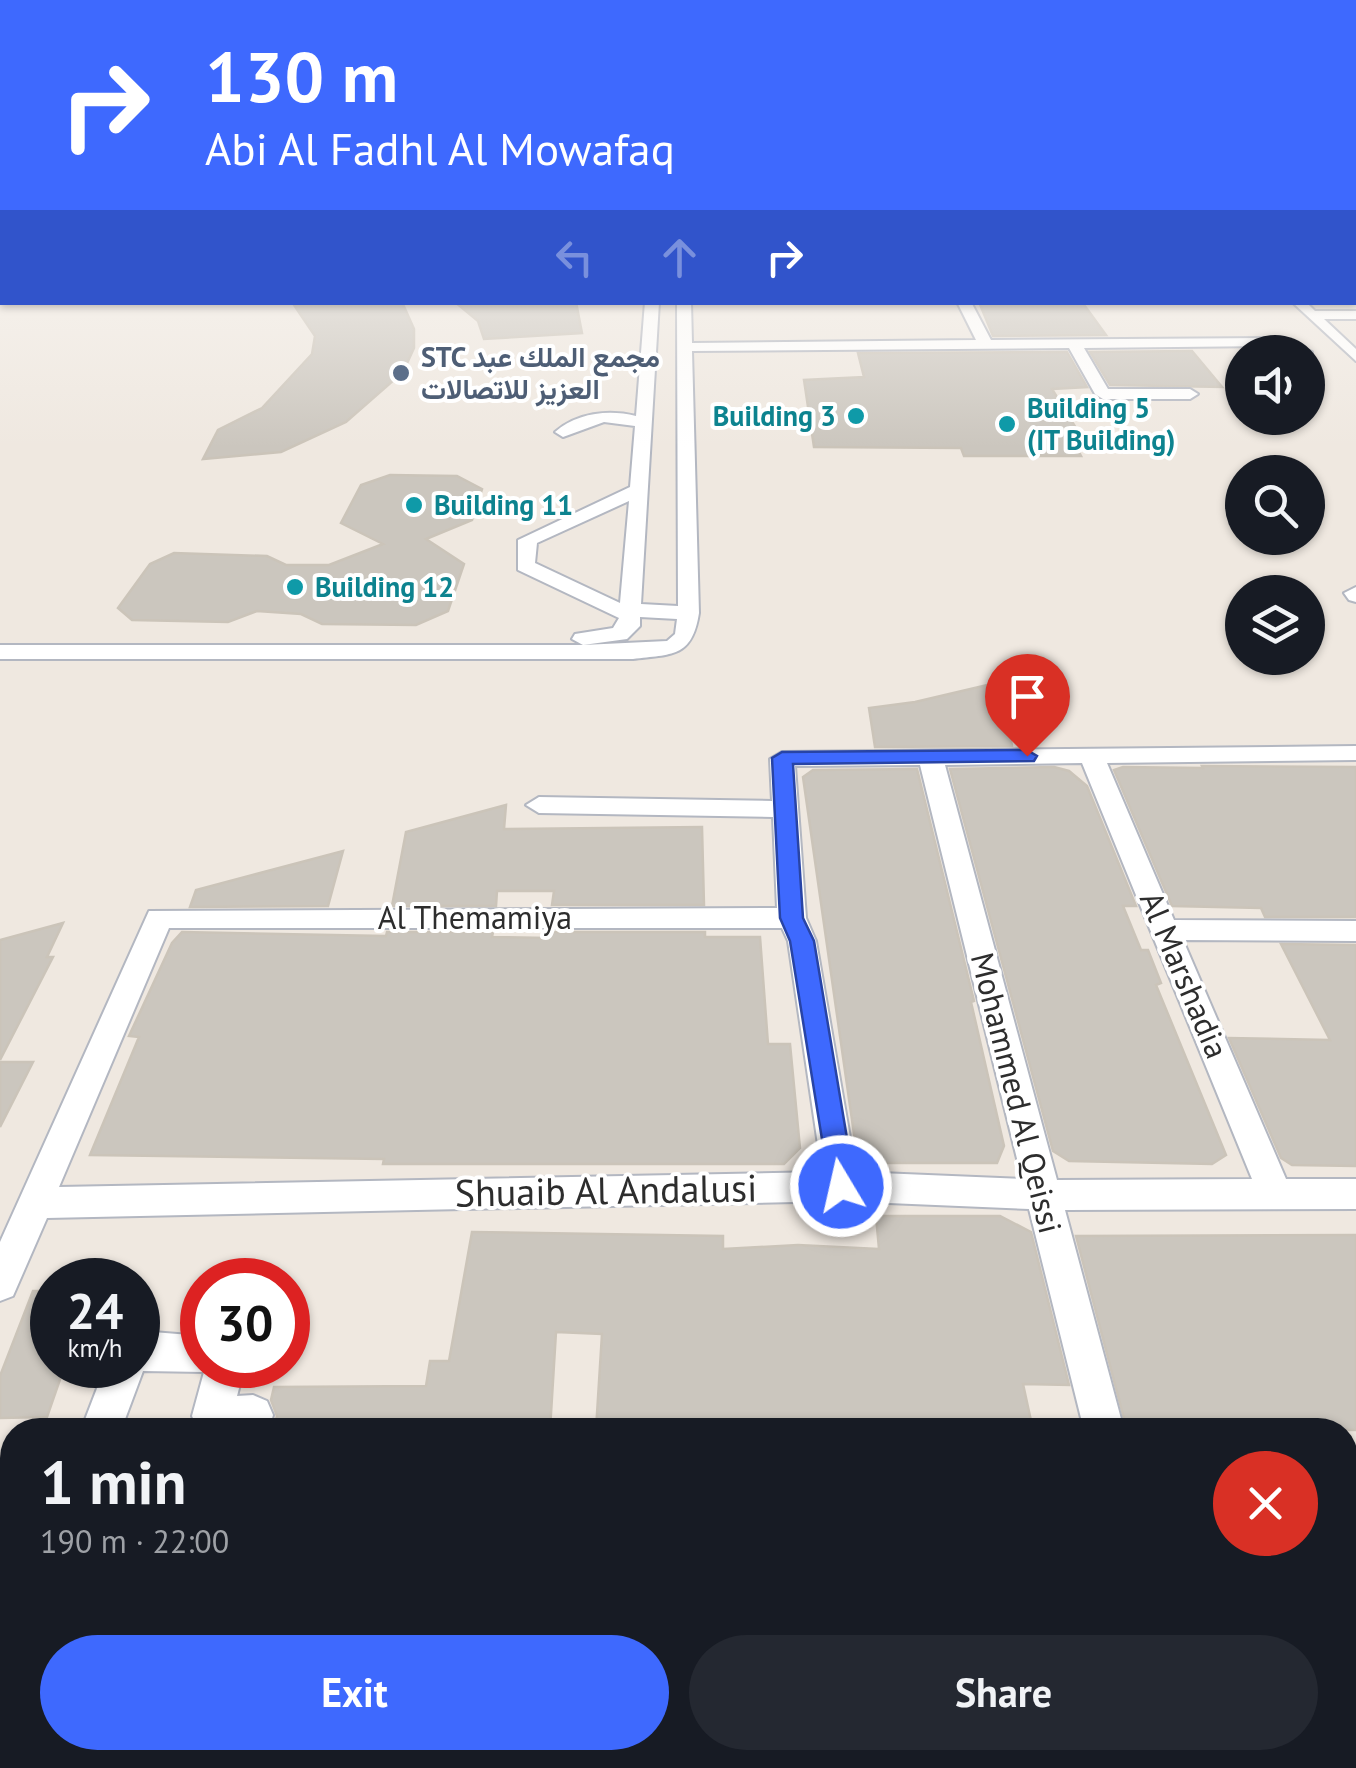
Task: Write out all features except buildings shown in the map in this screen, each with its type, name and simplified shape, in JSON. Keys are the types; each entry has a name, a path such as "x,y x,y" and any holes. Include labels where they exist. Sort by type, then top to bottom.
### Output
{"street":[{"path":"458,654 619,634 628,626 652,305"},
{"path":"0,652 458,654 632,652 673,646 686,636 690,612 690,458 684,305"},
{"path":"966,305 986,346"},
{"path":"1301,305 1354,353"},
{"path":"1311,315 1356,314"},
{"path":"683,347 1225,343"},
{"path":"1075,345 1103,394 1190,394"},
{"path":"1325,354 1354,353"},
{"path":"563,432 609,414 645,424"},
{"path":"638,490 528,540 526,566 630,613 690,612"},
{"path":"841,1186 802,941 792,918 782,758 1356,754"},
{"name":"Mohammed Al Qeissi","path":"930,756 1101,1418"},
{"name":"Al Marshadia","path":"1092,757 1275,1194"},
{"path":"538,804 787,809"},
{"name":"Al Themamiya","path":"36,1203 159,918 792,918"},
{"path":"1166,930 1356,931"},
{"name":"Shuaib Al Andalusi","path":"36,1203 841,1186 1041,1194 1356,1194"},
{"path":"0,1284 36,1203"},
{"path":"105,1418 117,1388"},
{"path":"220,1388 212,1416 252,1415 251,1418"}],"place":[{"name":"STC مجمع الملك عبد العزيز للاتصالات","path":"401,373"},
{"name":"Building 3","path":"856,416"},
{"name":"Building 5 (IT Building)","path":"1007,424"},
{"name":"Building 11","path":"414,505"},
{"name":"Building 12","path":"295,587"}],"route":[{"path":"841,1186 802,941 792,918 782,758 1027,756"}]}
